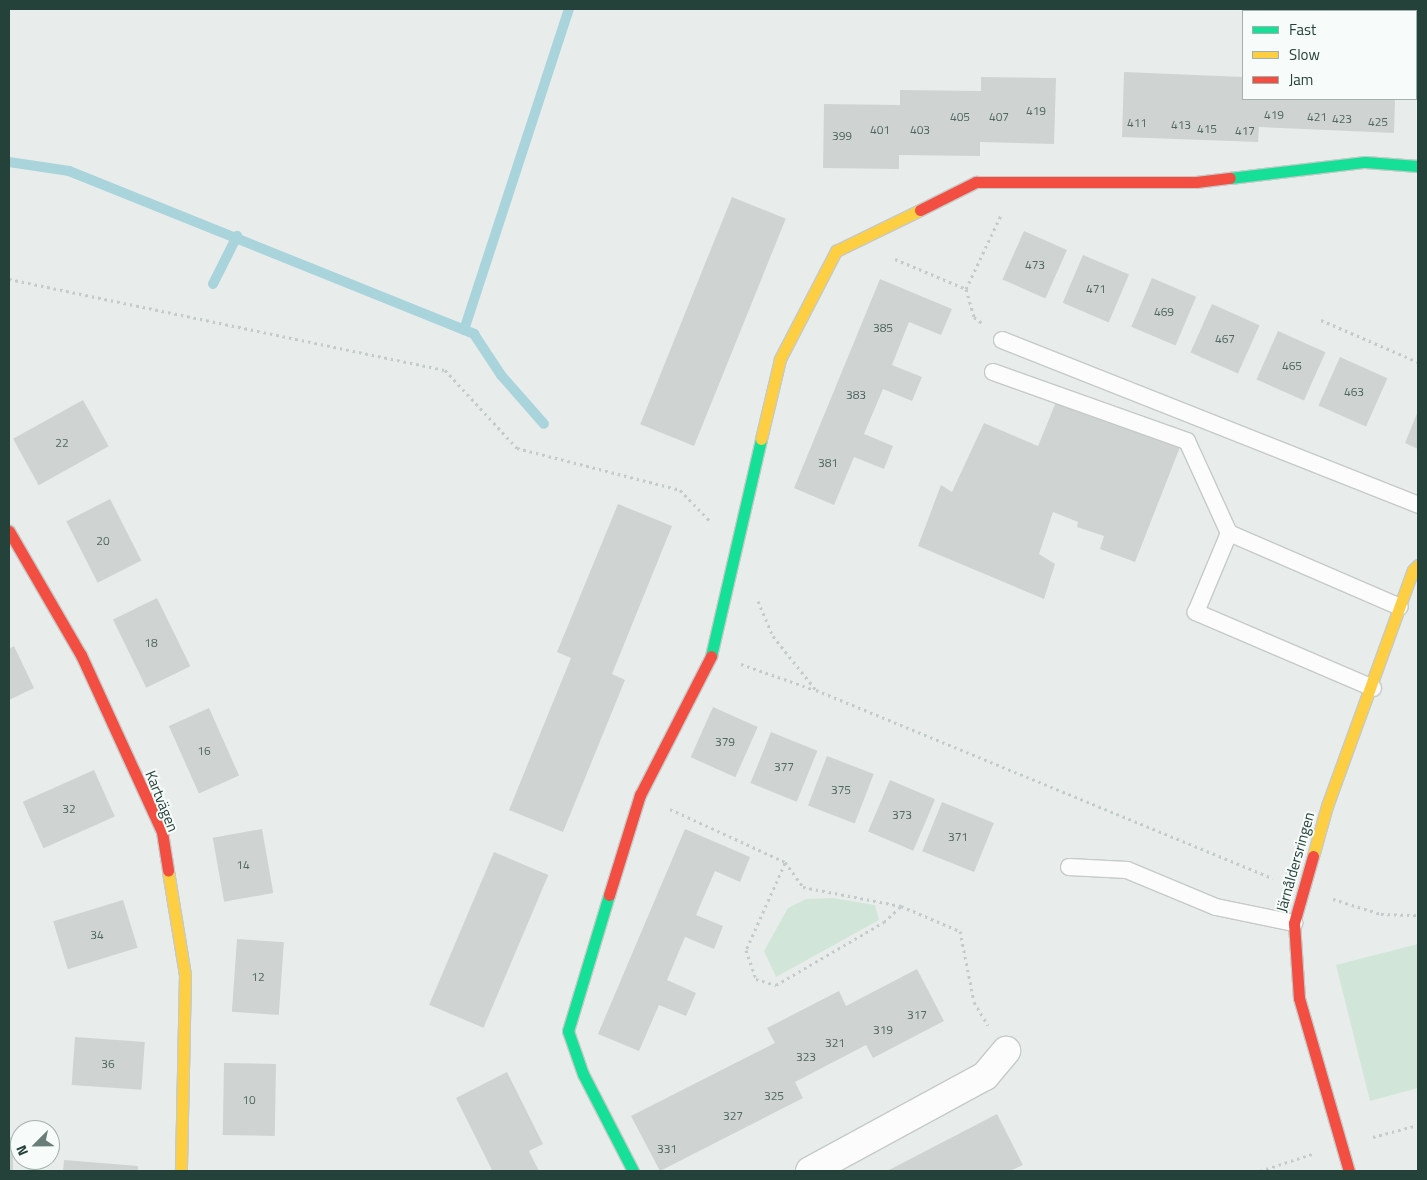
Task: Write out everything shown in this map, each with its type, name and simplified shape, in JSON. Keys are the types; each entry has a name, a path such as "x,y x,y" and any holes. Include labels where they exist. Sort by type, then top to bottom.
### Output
{"street":[{"path":"633,1171 582,1074 568,1031 640,795 712,654 780,359 836,251 976,182 1196,182 1365,162 1418,166"},
{"name":"Kartvägen","path":"9,531 81,655 162,832 185,974 181,1171"},
{"name":"Järnåldersringen","path":"1349,1171 1299,998 1294,923 1327,806 1373,688 1400,607 1416,567"},
{"path":"810,1171 985,1076 1006,1051"}],"lane":[{"path":"1002,340 1418,505"},
{"path":"993,372 1187,441 1230,533 1400,607"},
{"path":"1230,533 1196,612 1373,688"},
{"path":"1069,868 1127,870 1216,907 1294,923"}],"path":[{"path":"1002,182 1001,213 966,289 974,317 1002,340"},
{"path":"880,229 888,255 966,289"},
{"path":"1321,320 1418,362"},
{"path":"712,654 816,690"},
{"path":"640,795 785,862 803,887 901,906 960,931 974,1002 1006,1051"},
{"path":"785,862 746,950 756,979 776,985 884,922 901,906"}],"green space":[{"path":"833,898 875,905 879,920 776,977 764,951 788,908 806,899"},
{"path":"1418,944 1418,1088 1370,1101 1336,965"}],"building":[{"path":"1124,72 1242,77 1242,100 1395,100 1394,133 1259,127 1258,142 1122,137"},
{"path":"981,77 1056,78 1054,144 980,142 980,156 899,155 899,169 823,168 824,104 900,105 900,90 981,91"},
{"path":"732,197 786,219 694,446 640,424"},
{"path":"1024,231 1067,250 1045,299 1002,279"},
{"path":"1083,255 1129,275 1109,322 1063,303"},
{"path":"1152,278 1196,297 1175,346 1131,327"},
{"path":"880,279 952,309 941,335 909,322 892,365 922,377 912,401 883,389 864,434 893,446 884,469 854,457 834,505 794,488"},
{"path":"1212,304 1260,325 1238,374 1190,352"},
{"path":"1278,331 1326,352 1304,401 1256,379"},
{"path":"1340,357 1388,378 1366,427 1318,405"},
{"path":"83,400 109,446 39,485 13,439"},
{"path":"1056,402 1180,447 1135,562 1100,549 1104,536 1077,527 1078,522 1053,512 1039,554 1055,564 1044,599 918,546 941,485 952,492 984,423 1038,446"},
{"path":"1418,411 1418,449 1405,443"},
{"path":"110,499 141,560 98,583 66,521"},
{"path":"618,504 672,526 612,674 625,680 563,832 509,810 571,658 557,652"},
{"path":"157,598 190,666 146,688 113,619"},
{"path":"14,646 34,688 9,700 9,649"},
{"path":"713,707 758,727 735,777 691,757"},
{"path":"209,708 239,776 199,793 169,726"},
{"path":"771,732 817,751 797,802 750,783"},
{"path":"827,756 874,774 855,823 808,805"},
{"path":"94,770 115,817 43,848 23,802"},
{"path":"890,780 935,799 913,851 868,832"},
{"path":"942,802 994,823 974,872 922,851"},
{"path":"262,829 273,893 224,902 213,838"},
{"path":"685,829 750,857 740,882 715,871 696,915 723,926 714,949 685,937 667,980 696,993 686,1016 659,1005 639,1051 598,1034"},
{"path":"494,852 548,875 483,1028 429,1005"},
{"path":"123,900 138,948 68,969 53,921"},
{"path":"237,939 284,942 279,1015 232,1012"},
{"path":"917,969 944,1021 873,1058 866,1045 795,1082 803,1098 660,1171 631,1116 775,1043 767,1028 839,991 846,1006"},
{"path":"75,1037 145,1042 141,1090 72,1085"},
{"path":"224,1063 276,1064 275,1136 223,1135"},
{"path":"507,1072 543,1144 529,1151 539,1171 490,1171 492,1170 456,1098"},
{"path":"997,1114 1023,1165 1010,1171 887,1171"},
{"path":"9,1137 10,1170 13,1171 9,1171"},
{"path":"64,1160 138,1166 138,1171 63,1171"}],"waterway":[{"path":"464,330 569,9"},
{"path":"9,162 69,171 474,334 501,375 544,424"},
{"path":"213,284 237,236"}],"traffic: fast":[{"path":"1230,178 1365,162 1418,166"},
{"path":"711,656 761,439"},
{"path":"609,895 568,1031 583,1074 633,1171"}],"traffic: slow":[{"path":"761,439 780,359 836,251 920,210"},
{"path":"1313,856 1327,806 1413,570 1418,565"},
{"path":"168,871 185,975 181,1171"}],"traffic: jam":[{"path":"920,210 976,182 1196,182 1230,178"},
{"path":"9,531 81,655 162,832 168,871"},
{"path":"609,895 640,795 711,656"},
{"path":"1313,856 1294,923 1299,998 1349,1171"}]}
